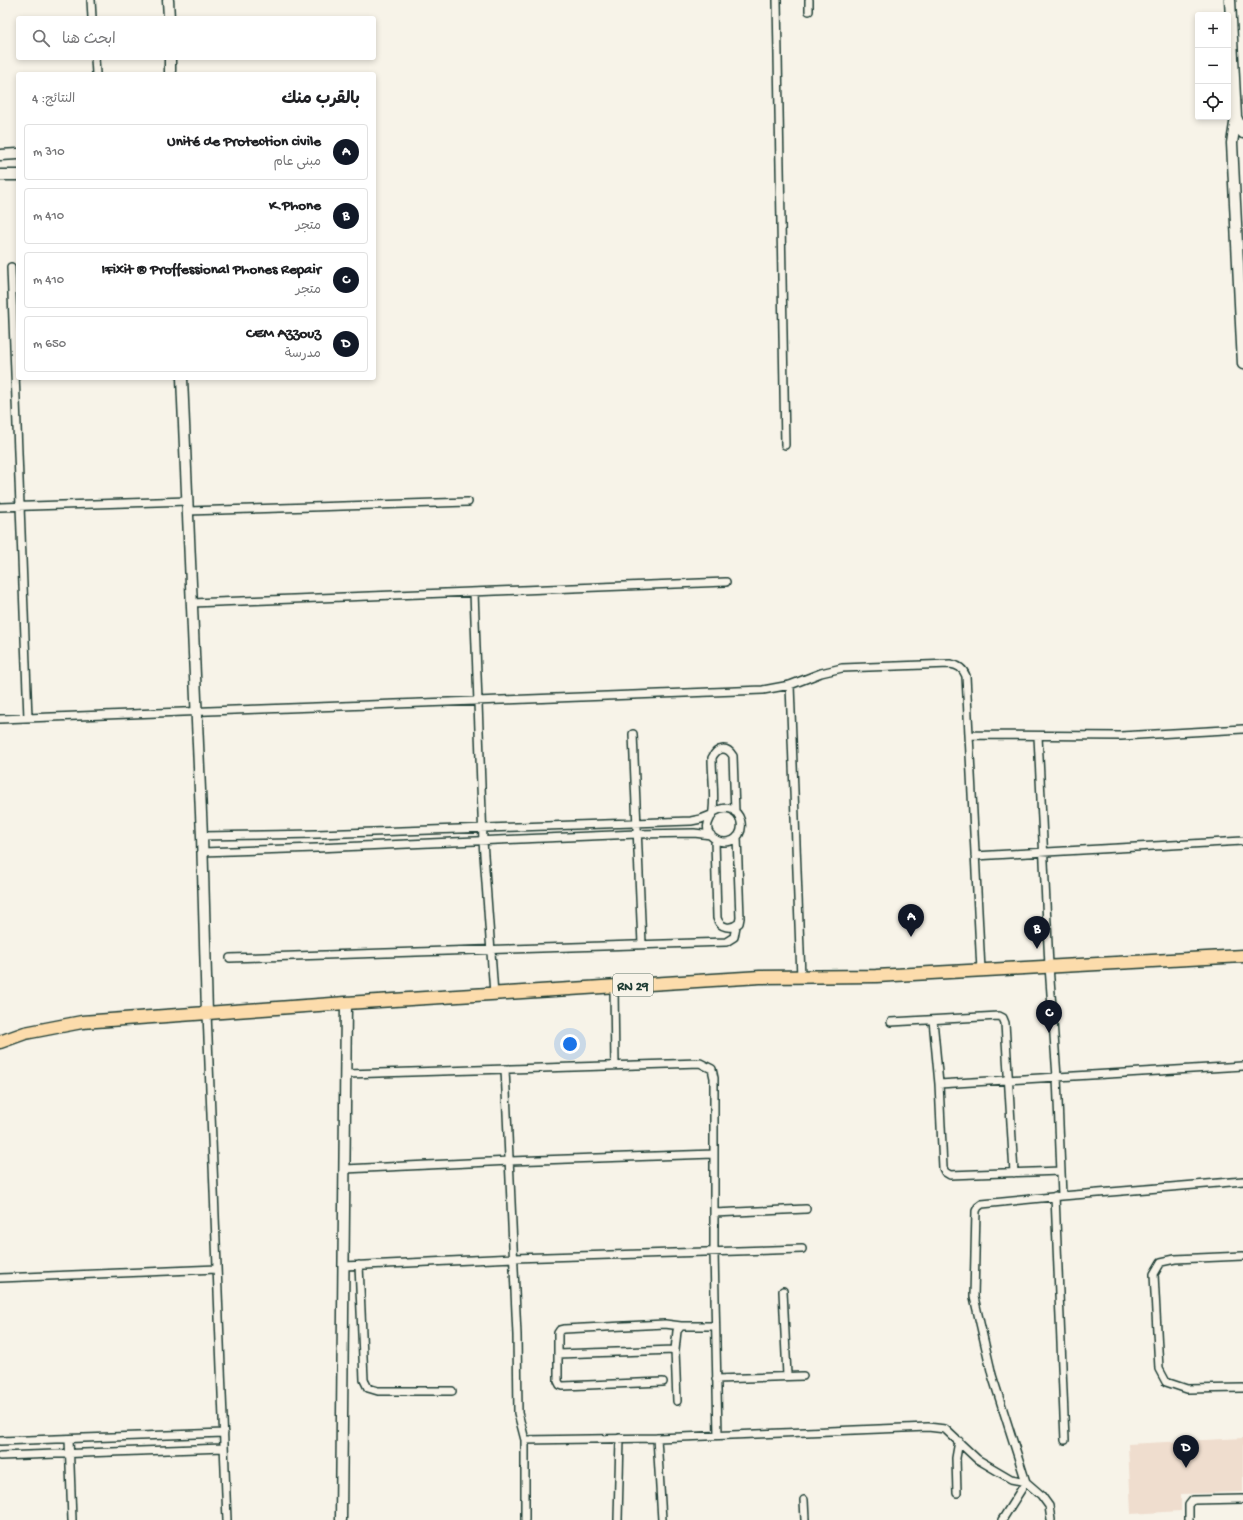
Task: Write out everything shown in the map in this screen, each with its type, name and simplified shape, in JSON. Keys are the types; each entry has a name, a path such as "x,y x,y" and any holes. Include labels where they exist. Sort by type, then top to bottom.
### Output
{"main road":[{"name":"RN 29","path":"0,1042 25,1033 58,1026 94,1021 346,1003 760,977 876,976 1243,956"},
{"name":"RN 29","path":"0,1031 25,1033"}],"street":[{"path":"91,0 92,16"},
{"path":"168,0 169,16"},
{"path":"777,0 786,445"},
{"path":"809,0 809,11"},
{"path":"1230,0 1240,117 1243,133"},
{"path":"95,60 96,72"},
{"path":"170,60 170,72"},
{"path":"1240,117 1232,143 1241,298 1243,364"},
{"path":"0,155 16,154"},
{"path":"0,175 16,175"},
{"path":"11,267 28,718"},
{"path":"182,380 202,836 207,1013 227,1520"},
{"path":"0,507 468,502"},
{"path":"192,604 726,582"},
{"path":"474,592 483,841 494,994"},
{"path":"0,719 763,690 790,686 821,673 842,668 955,664 962,668 966,676 981,970"},
{"path":"790,686 801,977"},
{"path":"969,735 1121,736 1243,729"},
{"path":"633,734 642,944"},
{"path":"1038,736 1061,1171 1059,1196 1065,1440"},
{"path":"735,812 733,756 728,750 723,748 714,753 712,758 712,814 708,825 713,837 718,918 721,925 725,927 736,926"},
{"path":"202,836 317,834 691,821 701,819 724,808 735,812 739,816 742,827 737,837 740,918 739,923 736,926 734,937 726,942 230,958"},
{"path":"202,852 637,834 694,833 713,837 721,842 727,842 737,837"},
{"path":"317,834 317,848"},
{"path":"975,856 1243,841"},
{"path":"614,987 615,1066"},
{"path":"341,1520 347,1074 346,1003"},
{"path":"891,1022 999,1016 1003,1018 1009,1080 1014,1173"},
{"path":"933,1020 939,1084 943,1168 945,1172 950,1175 1061,1171"},
{"path":"347,1074 700,1063 712,1069 714,1078 714,1252 718,1435"},
{"path":"939,1084 1243,1066"},
{"path":"504,1069 514,1258 518,1413 525,1440 524,1520"},
{"path":"345,1169 510,1161 714,1154"},
{"path":"1002,1520 1026,1482 992,1375 974,1296 976,1211 978,1207 982,1204 1059,1196 1243,1181"},
{"path":"714,1213 806,1209"},
{"path":"344,1266 514,1258 802,1249"},
{"path":"1243,1256 1175,1259 1161,1262 1154,1274 1159,1369 1166,1382 1187,1389 1243,1388"},
{"path":"359,1265 364,1380 368,1388 378,1391 452,1391"},
{"path":"0,1278 217,1270"},
{"path":"783,1291 787,1376"},
{"path":"663,1382 560,1385 558,1381 558,1333 560,1330 564,1329 665,1324 681,1326 715,1326"},
{"path":"677,1401 675,1350 677,1332 681,1326"},
{"path":"558,1354 675,1350"},
{"path":"716,1378 803,1376"},
{"path":"525,1440 657,1438 928,1427 945,1429 977,1459 1010,1479 1026,1482 1041,1494 1049,1506 1052,1520"},
{"path":"0,1441 224,1433"},
{"path":"618,1520 620,1438"},
{"path":"657,1438 662,1520"},
{"path":"69,1439 72,1520"},
{"path":"957,1493 956,1458 959,1441"},
{"path":"0,1456 224,1448"},
{"path":"1189,1520 1189,1505 1193,1500 1243,1499"},
{"path":"804,1500 805,1520"}],"shaded area":[{"path":"1243,1438 1243,1492 1181,1494 1181,1511 1131,1514 1128,1444"}],"place":[{"name":"Unité de Protection civile","path":"911,937"},
{"name":"K.Phone","path":"1037,949"},
{"name":"IFixit ® Proffessional Phones Repair","path":"1049,1033"},
{"name":"CEM Azzouz","path":"1186,1468"}]}
